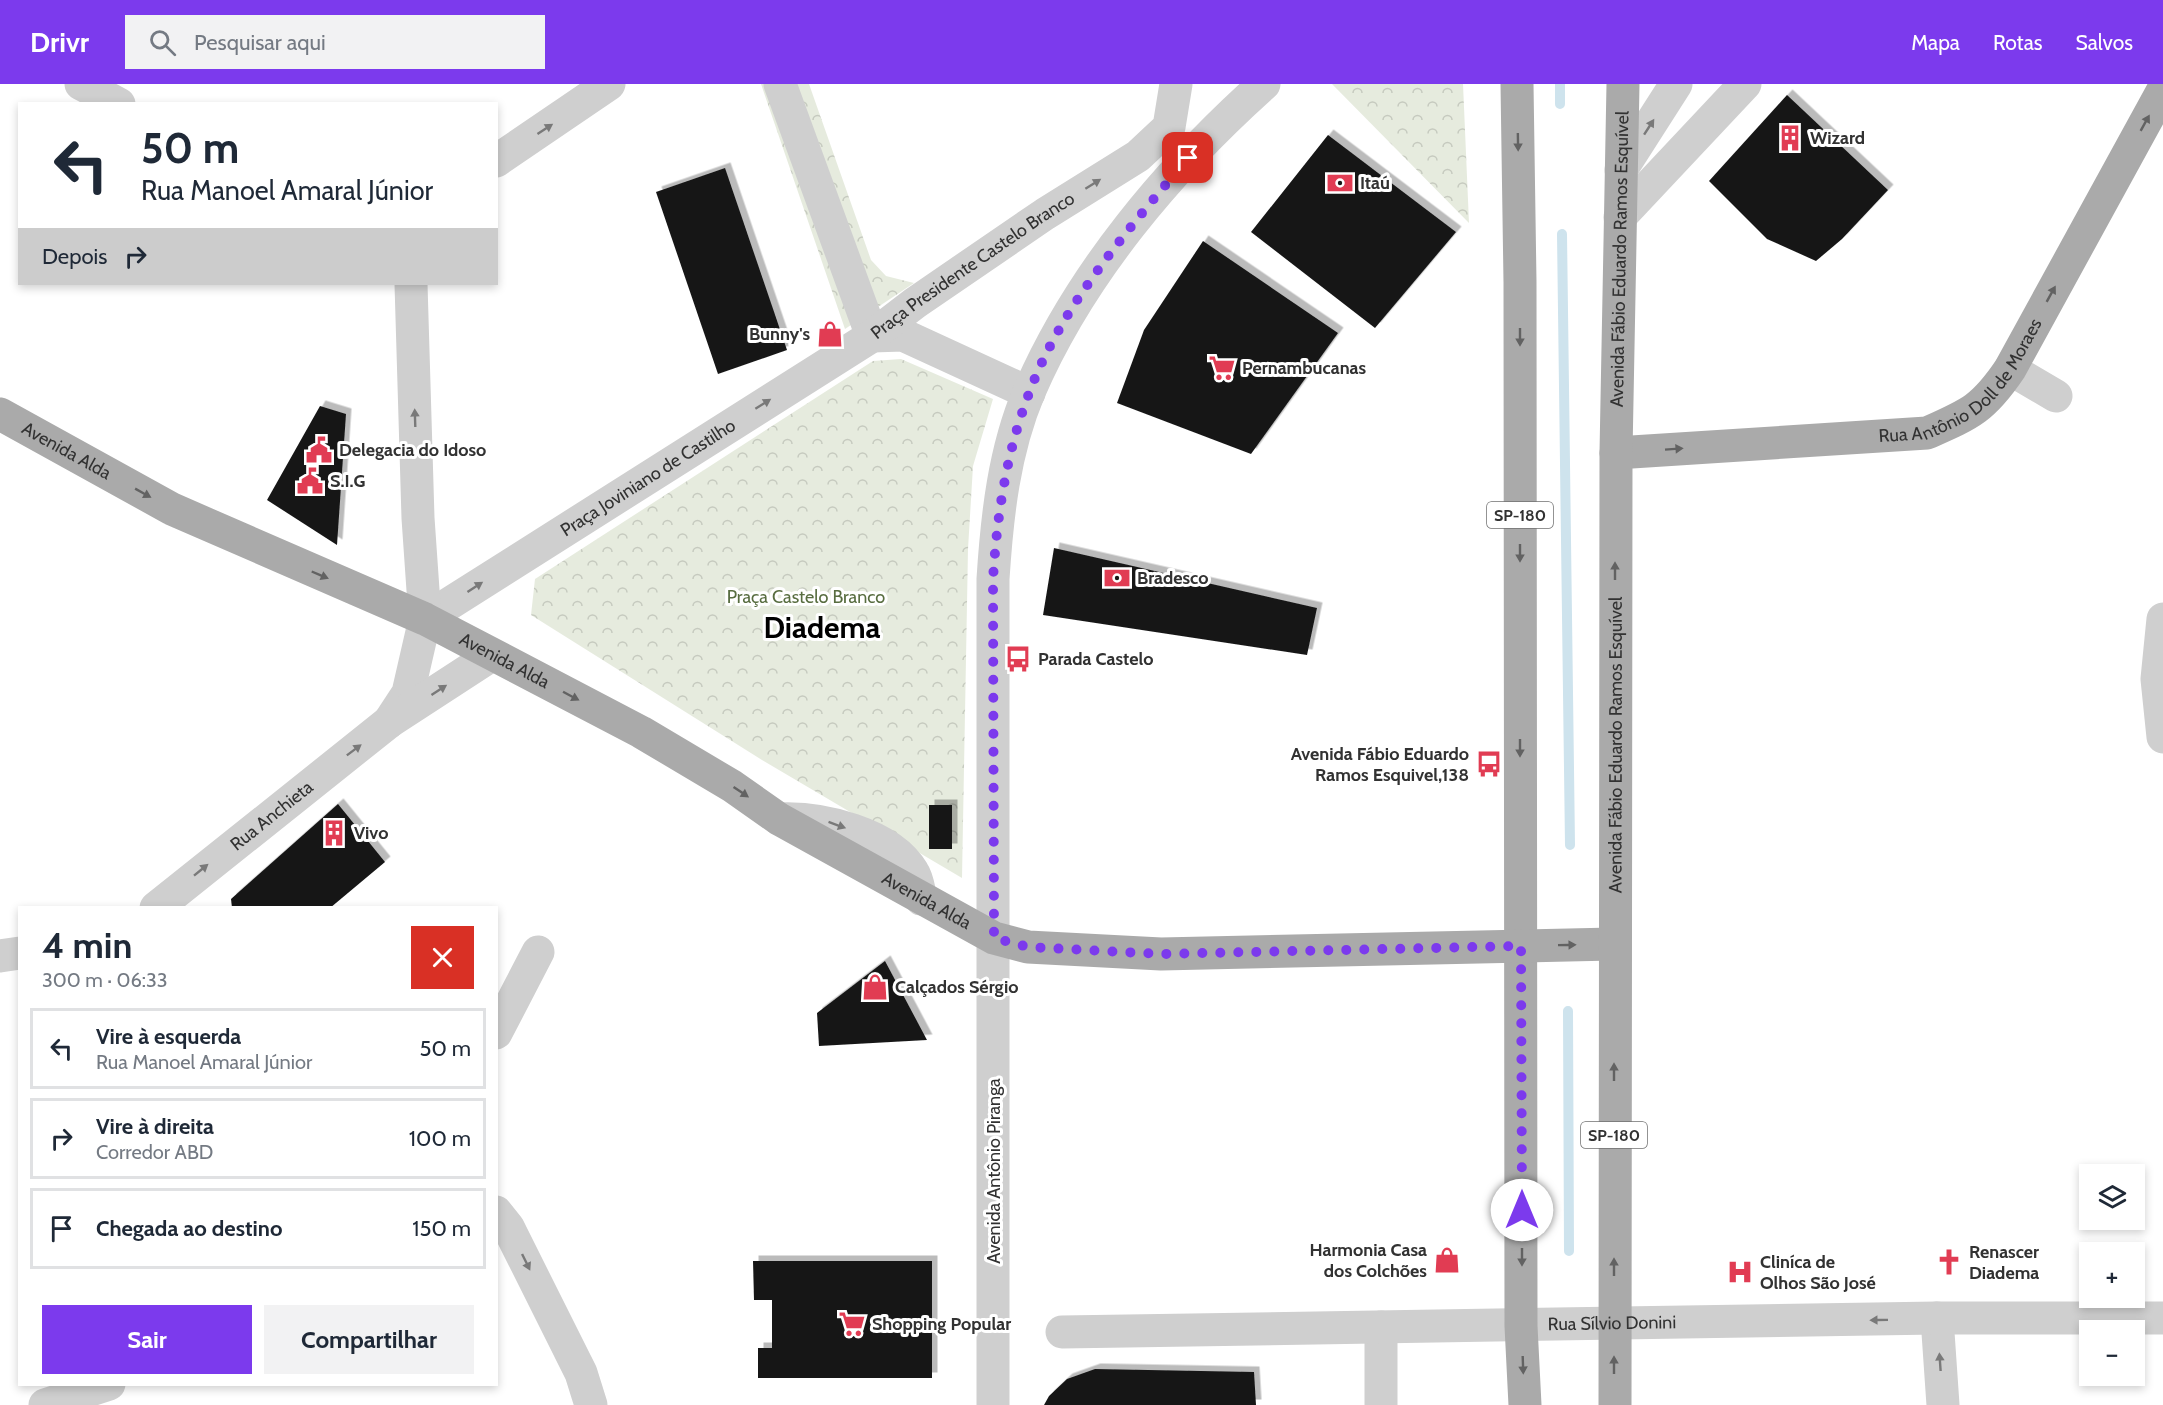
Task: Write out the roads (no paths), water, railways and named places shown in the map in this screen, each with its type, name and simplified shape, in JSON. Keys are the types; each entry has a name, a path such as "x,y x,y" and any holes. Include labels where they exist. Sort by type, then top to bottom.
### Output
{"main road":[{"name":"SP-180","path":"1517,84 1521,1326 1525,1405"},
{"name":"Avenida Fábio Eduardo Ramos Esquível","path":"1614,1405 1613,944 1616,453 1623,84"},
{"name":"Rua Antônio Doll de Moraes","path":"1616,453 1927,433 1970,414 1993,393 2010,369 2163,90"},
{"name":"Avenida Alda","path":"0,414 172,508 425,619 641,732 780,819 994,938 1028,947 1161,954 1613,944"}],"street":[{"path":"81,84 115,102"},
{"path":"498,160 609,84"},
{"name":"Praça Presidente Castelo Branco","path":"780,84 872,336 915,303 1045,214 1138,156 1168,127 1176,84"},
{"name":"Avenida Antônio Piranga","path":"993,1405 993,579 997,526 1012,446 1029,393 1080,297 1135,221 1188,158 1264,84"},
{"path":"1621,170 1676,84"},
{"path":"1620,217 1745,84"},
{"name":"Rua Anchieta","path":"389,722 408,693 425,619 418,518 411,285"},
{"path":"872,336 903,335 1029,393"},
{"name":"Praça Joviniano de Castilho","path":"425,619 872,336"},
{"path":"2010,369 2056,396"},
{"path":"2163,619 2157,679 2163,737"},
{"name":"Rua Anchieta","path":"159,906 389,722 492,655"},
{"path":"498,1029 538,952"},
{"path":"0,956 18,953"},
{"path":"498,1214 508,1227 581,1373 591,1405"},
{"path":"1937,1318 1944,1405"},
{"name":"Rua Sílvio Donini","path":"1062,1332 1615,1325 1937,1318 2163,1318"},
{"path":"1381,1328 1381,1405"},
{"path":"45,1405 103,1386"}],"waterway":[{"path":"1560,84 1560,104"},
{"path":"1562,234 1570,845"},
{"path":"1568,1011 1569,1251"}],"place":[{"name":"Wizard","path":"1790,138"},
{"name":"Itaú","path":"1340,183"},
{"name":"Bunny's","path":"830,334"},
{"name":"Pernambucanas","path":"1222,368"},
{"name":"Delegacia do Idoso","path":"319,450"},
{"name":"S.I.G","path":"310,481"},
{"name":"Bradesco","path":"1117,578"},
{"name":"Parada Castelo","path":"1018,659"},
{"name":"Avenida Fábio Eduardo Ramos Esquivel,138","path":"1489,764"},
{"name":"Vivo","path":"334,833"},
{"name":"Calçados Sérgio","path":"875,987"},
{"name":"Harmonia Casa dos Colchões","path":"1447,1260"},
{"name":"Renascer Diadema","path":"1949,1262"},
{"name":"Cliníca de Olhos São José","path":"1740,1272"},
{"name":"Shopping Popular","path":"852,1324"}],"district":[{"name":"Diadema","path":"822,628"}],"park label":[{"name":"Praça Castelo Branco","path":"806,597"}]}
